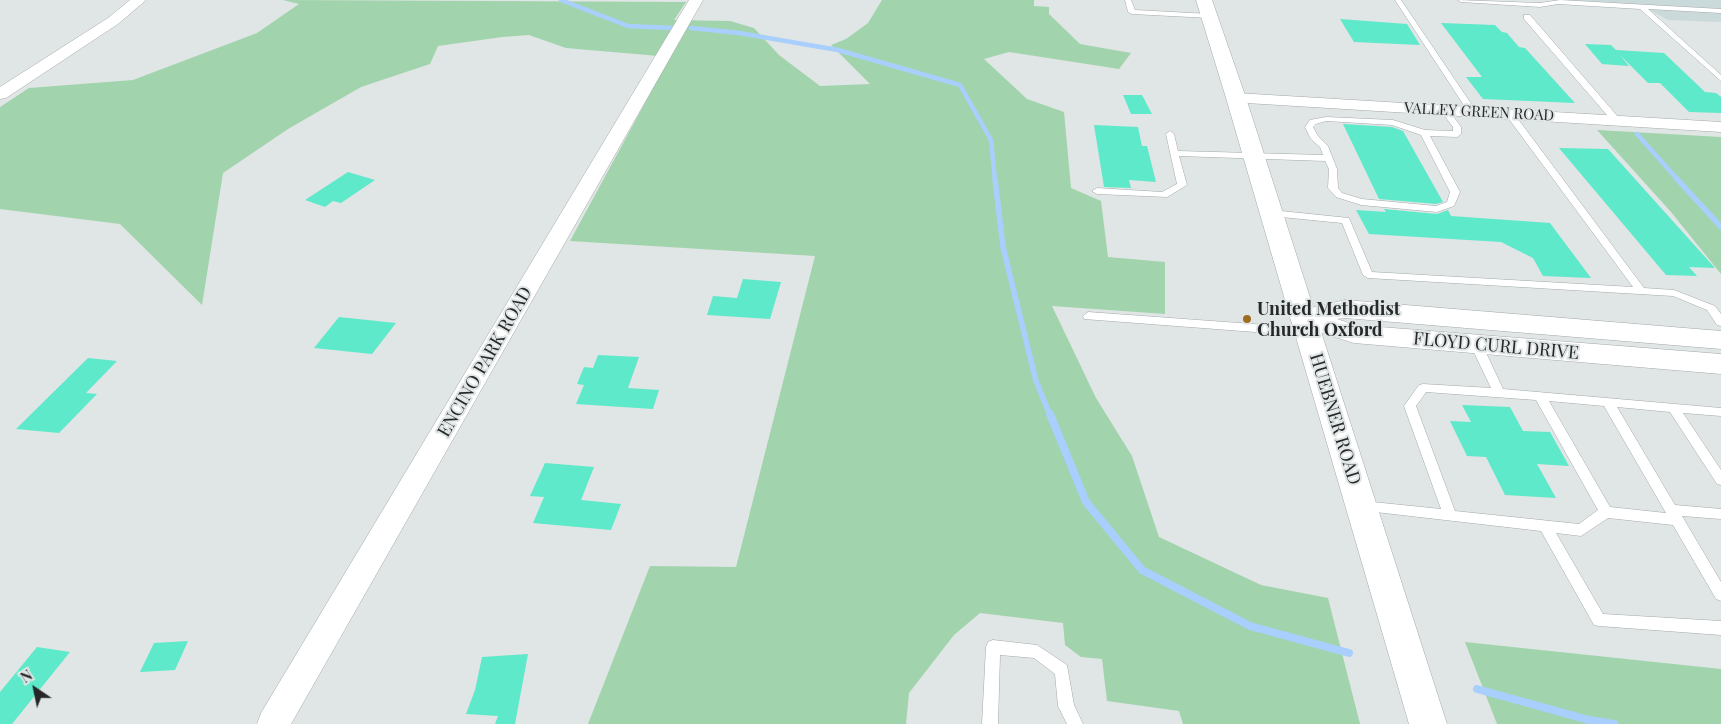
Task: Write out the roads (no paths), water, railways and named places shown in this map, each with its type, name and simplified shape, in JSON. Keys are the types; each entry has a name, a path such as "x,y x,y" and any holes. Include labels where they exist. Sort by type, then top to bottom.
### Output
{"main road":[{"name":"HUEBNER ROAD","path":"1207,8 1254,155 1428,724"},
{"name":"FLOYD CURL DRIVE","path":"1306,325 1345,308 1721,340"},
{"name":"FLOYD CURL DRIVE","path":"1306,325 1354,334 1721,364"}],"street":[{"path":"0,94 113,21 139,0"},
{"name":"ENCINO PARK ROAD","path":"273,724 696,0"},
{"name":"VALLEY GREEN ROAD","path":"1236,98 1721,127"}],"lane":[{"path":"1128,0 1132,12 1207,8"},
{"path":"1398,0 1472,112"},
{"path":"1460,0 1540,5 1557,1"},
{"path":"1548,0 1643,8 1721,11"},
{"path":"1643,8 1721,79"},
{"path":"1527,17 1616,120"},
{"path":"1424,133 1455,192 1451,204 1437,209 1361,202 1339,195 1333,188 1333,169 1324,146 1314,137 1309,127 1313,122 1326,119 1393,124 1424,133 1457,134 1457,127 1444,110"},
{"path":"1509,114 1641,291"},
{"path":"1097,191 1164,194 1182,185 1170,134"},
{"path":"1174,153 1329,158"},
{"path":"1271,213 1346,220 1368,275 1674,293 1711,308 1721,322"},
{"path":"1088,316 1306,325"},
{"path":"1476,344 1499,393"},
{"path":"1450,516 1410,406 1423,388 1721,412"},
{"path":"1541,398 1606,512"},
{"path":"1608,403 1721,595"},
{"path":"1674,409 1721,480"},
{"path":"1361,506 1581,530 1606,512 1674,515 1721,514"},
{"path":"1545,526 1599,620 1721,628"},
{"path":"990,724 993,647 1037,652 1062,670 1066,706 1075,724"}],"waterway":[{"path":"561,0 628,26 672,28"},
{"path":"691,28 739,33 838,50 960,85 991,140 995,180"},
{"path":"1637,134 1678,180"},
{"path":"995,179 1003,247 1036,381 1050,415"},
{"path":"1677,179 1721,227"},
{"path":"1050,414 1086,502 1142,570 1250,626 1349,653"},
{"path":"1477,689 1589,720 1614,724"}],"place":[{"name":"United Methodist Church Oxford","path":"1247,319"}]}
